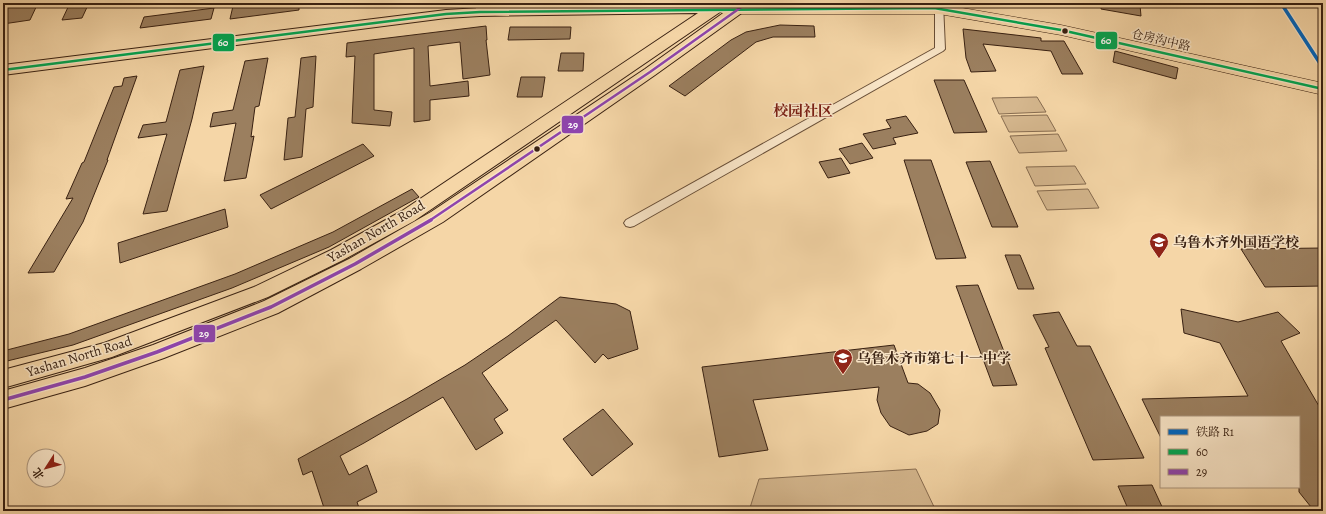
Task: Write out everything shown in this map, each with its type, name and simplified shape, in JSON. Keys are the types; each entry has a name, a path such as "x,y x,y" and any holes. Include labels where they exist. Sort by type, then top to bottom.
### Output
{"highway":[{"path":"729,7 943,5 1323,89"},
{"name":"仓房沟中路","path":"943,5 1067,19 1323,78"}],"main road":[{"path":"3,62 441,5 729,7"},
{"path":"3,70 446,14 476,6"},
{"name":"Yashan North Road","path":"3,379 106,351 261,292 337,255 408,216 729,7"},
{"name":"Yashan North Road","path":"3,400 85,377 271,308 354,264 437,217 650,72 729,7"}],"street":[{"path":"630,223 940,49 943,5"}],"shaded area":[{"path":"1037,97 1046,112 999,114 992,98"},
{"path":"1047,115 1056,131 1009,132 1001,116"},
{"path":"1058,134 1067,151 1019,153 1010,136"},
{"path":"1075,166 1086,184 1035,186 1026,167"},
{"path":"1088,189 1099,208 1047,210 1037,191"},
{"path":"916,469 936,511 749,511 759,479"}],"building":[{"path":"3,3 38,3 30,20 3,24"},
{"path":"70,3 89,3 82,18 62,20"},
{"path":"258,3 299,3 299,10 230,19 233,6"},
{"path":"1102,3 1128,3 1140,5 1141,16 1101,9"},
{"path":"214,8 211,19 140,28 144,17"},
{"path":"780,25 814,26 815,37 773,37 756,42 685,96 669,86 731,40 746,32"},
{"path":"486,26 490,75 463,79 460,42 428,46 430,86 468,81 469,96 430,100 430,120 414,122 414,48 374,54 374,110 392,112 390,126 352,123 355,56 346,57 347,43"},
{"path":"510,27 571,27 570,39 508,40"},
{"path":"963,29 1041,38 1041,41 1064,41 1083,74 1062,74 1051,51 983,44 996,71 971,72 966,58"},
{"path":"1115,51 1178,68 1176,79 1113,62"},
{"path":"561,53 584,53 583,71 558,71"},
{"path":"316,56 313,107 306,109 302,157 284,160 288,118 295,117 301,58"},
{"path":"268,58 259,106 255,107 251,137 254,136 246,178 224,181 236,123 210,127 213,113 233,110 245,61"},
{"path":"204,66 192,119 167,211 143,214 167,134 138,138 143,125 166,122 180,70"},
{"path":"137,76 108,160 83,222 54,272 28,273 73,198 66,199 82,163 84,162 114,87 122,86 124,78"},
{"path":"521,77 545,77 542,97 517,97"},
{"path":"934,80 964,80 987,132 954,133"},
{"path":"906,116 918,133 893,138 896,144 873,149 863,134 891,128 886,120"},
{"path":"862,143 873,158 850,164 839,149"},
{"path":"363,144 374,156 271,209 260,195"},
{"path":"841,158 850,173 828,178 819,162"},
{"path":"904,160 931,160 966,258 936,259"},
{"path":"990,161 1018,227 992,227 966,162"},
{"path":"412,189 419,197 329,247 232,288 73,345 3,362 3,351 69,334 235,274 333,232"},
{"path":"225,209 228,227 120,263 118,243"},
{"path":"1323,248 1323,286 1265,287 1241,249"},
{"path":"1005,255 1020,255 1034,289 1018,289"},
{"path":"978,285 1017,385 993,386 956,286"},
{"path":"560,297 616,304 630,311 638,349 608,359 603,354 595,363 556,320 482,373 508,410 494,419 503,433 476,450 443,397 340,456 349,475 367,465 377,492 357,502 360,511 325,511 312,471 303,475 298,459 465,365 508,336"},
{"path":"1181,309 1238,322 1278,312 1300,333 1281,341 1323,413 1323,511 1311,507 1299,492 1300,416 1160,416 1160,436 1142,399 1248,396 1220,343 1184,333"},
{"path":"1059,312 1077,346 1090,346 1144,458 1093,460 1045,348 1049,347 1033,315"},
{"path":"894,345 908,383 918,384 930,393 940,410 938,424 927,431 909,435 890,426 881,413 877,400 879,387 753,400 768,450 719,457 702,367"},
{"path":"603,409 633,444 592,476 563,439"},
{"path":"1152,485 1164,511 1129,511 1118,486"}],"rail line":[{"name":"R1","path":"1281,3 1323,68"}],"transit line":[{"name":"29","path":"3,400 85,377 157,352 271,307 355,264 437,217 650,72 747,3"},
{"name":"60","path":"3,70 446,14 480,12 934,8 1061,30 1323,89"}],"place":[{"name":"乌鲁木齐外国语学校","path":"1159,259"},
{"name":"乌鲁木齐市第七十一中学","path":"843,375"}],"district":[{"name":"校园社区","path":"803,111"}]}
